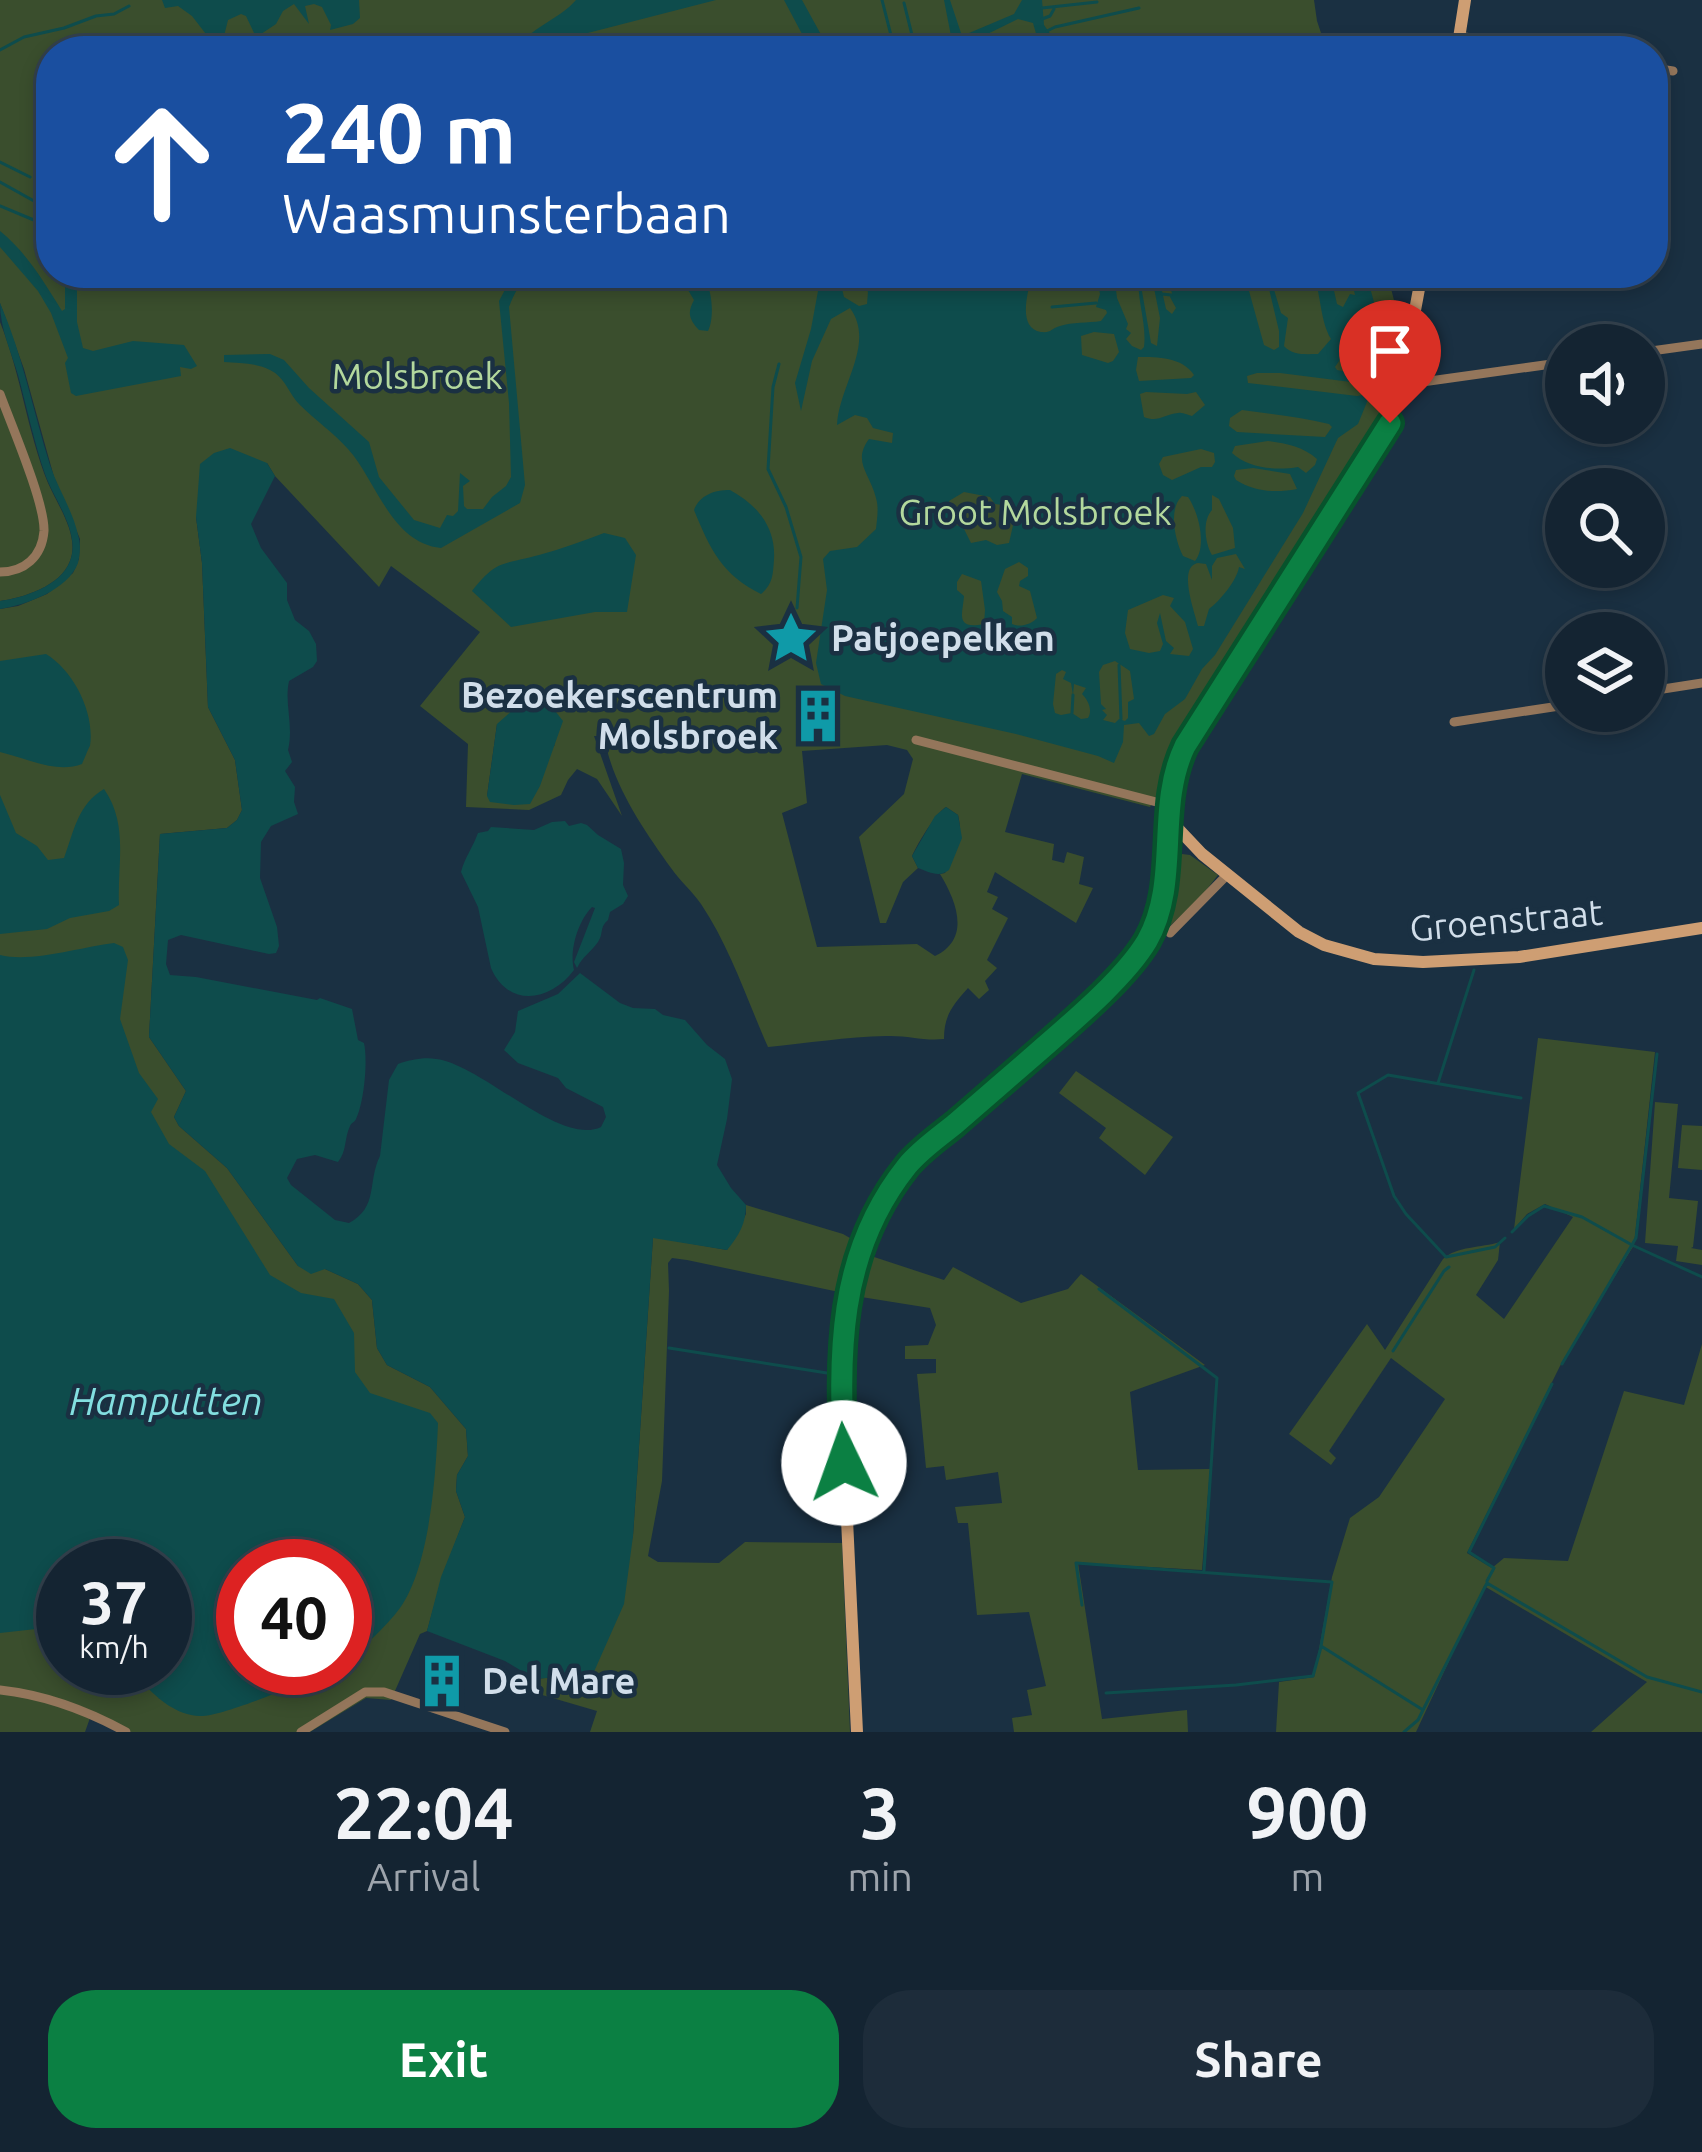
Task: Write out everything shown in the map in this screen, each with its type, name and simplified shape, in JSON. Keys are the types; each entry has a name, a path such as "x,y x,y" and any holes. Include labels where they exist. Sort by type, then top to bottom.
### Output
{"street":[{"path":"1459,36 1465,0"},
{"path":"1668,70 1673,71"},
{"path":"857,1732 841,1391 848,1295 863,1241 884,1200 916,1157 1075,1020 1147,941 1164,891 1175,766 1390,423 1419,288"},
{"path":"1665,349 1702,344"},
{"path":"1401,385 1545,365"},
{"path":"0,394 44,532 33,560 22,568 0,572"},
{"path":"1665,689 1702,683"},
{"path":"1454,722 1545,708"},
{"path":"916,740 1168,811"},
{"name":"Groenstraat","path":"1168,811 1202,854 1299,932 1324,945 1374,959 1423,962 1520,957 1702,928"},
{"name":"Groenstraat","path":"1166,847 1202,854"},
{"path":"1170,933 1227,875"},
{"path":"0,1690 80,1709 126,1732"},
{"path":"301,1732 365,1692 384,1692 505,1732"}],"green space":[{"path":"0,0 1314,0 1322,36 36,36 36,288 1391,288 1403,335 1391,394 1377,428 1168,753 1150,807 1022,774 1005,832 1054,844 1052,860 1064,863 1067,852 1084,857 1079,884 1093,888 1076,923 995,872 987,892 998,897 992,909 1008,918 987,960 997,968 985,981 989,990 979,999 968,988 958,1000 948,1017 944,1039 871,1037 768,1047 711,921 630,805 604,736 594,736 622,816 597,779 577,769 561,795 529,810 466,807 468,744 420,706 480,632 391,566 379,587 267,463 196,517 208,707 235,760 242,810 227,828 160,834 149,1037 186,1091 174,1117 179,1126 227,1168 298,1266 325,1269 358,1284 372,1300 377,1348 387,1365 430,1387 466,1429 468,1456 457,1475 456,1491 465,1517 427,1631 420,1634 391,1700 366,1698 310,1732 131,1732 101,1716 90,1718 85,1732 0,1732 0,609 47,594 73,573 79,559 80,539 54,477 0,303","holes":["497,724 555,745 487,796","887,745 907,750 913,759 904,794 859,837 880,923 886,923 903,882 918,868 912,856 932,822 946,807 958,815 957,845 945,873 940,874 955,908 953,940 935,956 917,944 817,947 782,813 807,803 802,751"]},
{"path":"0,322 41,463 70,531 72,551 65,570 50,584 0,601"},
{"path":"1182,854 1218,875 1155,940 1166,919 1173,864"},
{"path":"1538,1038 1655,1052 1634,1245 1560,1366 1467,1553 1492,1568 1504,1558 1568,1561 1624,1391 1684,1405 1702,1344 1702,1732 1591,1732 1647,1682 1484,1586 1416,1732 1276,1732 1279,1682 1314,1677 1332,1577 1350,1518 1379,1497 1445,1399 1391,1358 1329,1451 1336,1458 1331,1465 1289,1434 1367,1324 1385,1350 1443,1259 1462,1249 1500,1242 1498,1260 1476,1295 1504,1319 1573,1217 1545,1204 1514,1229"},
{"path":"1076,1071 1173,1137 1145,1175 1099,1138 1106,1128 1059,1093"},
{"path":"1655,1102 1678,1104 1669,1198 1698,1201 1691,1248 1702,1250 1702,1265 1676,1261 1678,1246 1645,1243"},
{"path":"1682,1125 1702,1126 1702,1170 1678,1168"},
{"path":"746,1205 843,1234 853,1245 839,1292 687,1260 672,1258 668,1263 662,1481 648,1556 658,1562 719,1563 745,1542 842,1543 850,1732 590,1732 597,1711 532,1692 535,1679 593,1673 633,1536 653,1237 727,1250"},
{"path":"868,1255 944,1280 953,1267 1021,1303 1068,1289 1081,1274 1205,1365 1130,1392 1138,1470 1210,1469 1202,1570 1078,1563 1102,1719 1187,1710 1188,1732 1014,1732 1012,1718 1032,1715 1027,1690 1046,1686 1029,1612 977,1615 968,1523 958,1523 955,1507 1002,1503 998,1472 946,1480 944,1466 926,1468 917,1374 936,1373 936,1359 905,1359 905,1346 928,1345 936,1325 930,1308 855,1296"}],"water":[{"path":"162,0 359,0 360,18 330,30 322,7 305,6 309,24 294,4 258,36 241,14 228,20 224,36 207,36 178,6 165,8"},
{"path":"576,0 716,0 579,36 528,36"},
{"path":"784,0 802,0 822,36 803,36"},
{"path":"944,0 950,0 962,36 951,36"},
{"path":"1022,0 1042,0 1044,25 1052,36 1037,36 1033,23 1018,19 983,36 962,36 1014,14"},
{"path":"0,231 36,271 36,288 48,288 62,311 65,288 77,288 83,348 93,351 133,341 184,345 197,366 180,367 181,376 76,396 71,393 68,358 51,313 0,247"},
{"path":"506,288 519,288 509,307 525,485 520,503 441,548 424,544 397,523 348,449 300,405 275,373 224,362 224,355 270,354 284,360 369,442 379,477 414,520 440,528 447,515 458,511 460,473 470,481 463,486 467,509 483,509 511,477 499,301"},
{"path":"709,288 712,306 708,331 699,330 691,319 694,300 688,290"},
{"path":"818,288 842,288 844,297 859,306 867,304 866,288 1029,288 1026,317 1034,329 1045,332 1101,321 1107,313 1096,307 1099,288 1116,288 1131,333 1126,339 1141,350 1145,338 1139,288 1151,343 1157,346 1160,318 1154,288 1161,288 1166,309 1172,314 1176,308 1170,288 1248,288 1264,345 1274,350 1279,347 1279,331 1269,288 1274,288 1281,313 1288,318 1284,346 1296,353 1318,354 1331,339 1317,288 1333,288 1337,304 1343,307 1350,294 1355,295 1353,288 1370,288 1380,324 1378,375 1358,424 1338,438 1303,513 1185,699 1165,714 1154,734 1149,736 1139,723 1124,725 1114,763 1016,734 845,696 821,684 816,663 827,590 823,559 830,551 857,547 876,529 877,502 862,454 869,439 892,443 893,433 873,428 867,418 855,415 837,425 858,350 857,322 850,308 831,319 812,361 801,411 795,383","holes":["1354,331 1372,347 1365,375 1337,370 1346,351 1346,334","1114,334 1119,352 1113,361 1082,355 1081,336","1138,357 1176,361 1194,375 1139,381","1257,373 1365,381 1363,395 1357,396 1248,383 1247,376","1146,392 1196,392 1205,405 1192,416 1144,417 1140,394","1242,410 1332,427 1325,437 1237,432 1229,426 1230,418","1268,441 1294,446 1317,459 1306,473 1298,467 1263,467 1232,453 1235,446","1201,449 1214,453 1212,467 1172,480 1163,475 1159,464 1163,457","1253,468 1290,474 1297,489 1251,487 1234,476 1236,470","964,492 990,497 1011,511 1014,521 1009,543 997,545 986,540 971,543 963,527 952,524 949,501","1212,495 1219,499 1233,528 1235,548 1212,555 1206,538","1182,496 1188,497 1200,529 1201,547 1195,561 1183,556 1174,525","1236,554 1245,569 1239,567 1227,590 1209,609 1204,626 1198,626 1189,593 1190,568 1206,564 1212,580 1217,558","1019,562 1028,568 1019,586 1030,591 1037,618 1026,625 1012,624 997,592 1005,569","962,574 981,581 984,624 964,622 964,596 957,590","1163,595 1174,598 1170,606 1185,622 1193,649 1189,656 1170,654 1174,648 1166,641 1160,613 1160,651 1130,649 1125,633 1128,610","1115,661 1130,671 1134,699 1128,702 1128,718 1115,723 1103,720 1107,715 1101,704 1099,672","1062,670 1073,695 1074,684 1086,688 1082,694 1090,712 1081,719 1072,713 1055,713 1056,674"]},
{"path":"0,303 80,549 73,573 56,588 0,609 0,601 30,594 58,577 70,561 72,539 37,450"},
{"path":"230,448 267,463 275,476 251,524 261,548 287,583 287,600 295,620 316,644 317,661 289,681 292,762 285,771 295,787 298,814 271,826 261,842 260,878 277,927 276,953 181,935 168,940 166,964 170,975 320,998 352,1009 365,1051 359,1112 338,1162 315,1155 297,1159 287,1178 291,1185 335,1220 349,1223 358,1217 369,1202 380,1156 389,1080 398,1064 412,1060 431,1058 454,1064 564,1126 601,1127 606,1117 603,1107 566,1088 558,1078 518,1063 504,1050 515,1032 518,1011 558,994 580,973 620,1003 685,1020 725,1059 732,1079 717,1165 746,1205 745,1218 727,1250 653,1238 633,1536 624,1604 593,1674 535,1679 505,1661 427,1631 441,1577 465,1517 456,1491 457,1475 468,1456 466,1429 430,1387 387,1365 377,1348 372,1300 358,1284 325,1269 311,1274 298,1266 227,1168 179,1126 174,1117 186,1091 149,1037 160,834 227,828 242,810 235,760 208,707 196,517 200,464"},
{"path":"730,490 757,510 772,537 773,574 761,594 719,560 694,510 708,494"},
{"path":"604,533 625,538 636,555 627,612 595,612 511,627 472,591 501,565"},
{"path":"46,654 74,682 89,720 90,746 82,764 72,767 0,752 0,661"},
{"path":"523,701 552,707 563,721 540,786 530,804 490,802 497,724"},
{"path":"104,789 119,831 119,905 47,929 0,934 0,795 16,833 37,846 48,860 64,858 83,810"},
{"path":"946,807 958,815 962,838 949,870 934,874 918,868 912,856 935,816"},
{"path":"565,821 569,826 587,825 621,849 628,896 610,912 598,942 577,968 574,962 595,908 587,913 574,945 573,962 574,970 565,980 542,994 519,995 508,990 491,968 478,907 461,872 478,833 491,827 534,830"},
{"name":"Hamputten","path":"114,943 123,947 128,960 120,1019 139,1073 158,1099 151,1112 169,1144 205,1171 270,1275 301,1293 334,1299 354,1333 355,1372 370,1393 430,1413 438,1423 433,1493 418,1569 400,1608 372,1638 372,1539 216,1539 216,1695 269,1695 211,1715 191,1715 156,1695 192,1695 192,1539 36,1539 36,1629 0,1633 0,955 41,956"}],"waterway":[{"path":"882,0 891,36"},
{"path":"1042,8 1097,2"},
{"path":"904,3 912,36"},
{"path":"0,50 24,37 129,6"},
{"path":"1047,31 1139,8"},
{"path":"1042,19 1054,9"},
{"path":"0,162 30,177"},
{"path":"0,182 34,201"},
{"path":"0,206 36,221"},
{"path":"1162,294 1171,295"},
{"path":"1052,307 1096,303"},
{"path":"779,364 768,469 801,557 797,608"},
{"path":"1119,665 1121,719"},
{"path":"1072,713 1073,695"},
{"path":"1438,1083 1474,970"},
{"path":"1562,1364 1636,1238 1657,1054"},
{"path":"1505,1238 1495,1247 1446,1257 1394,1196 1358,1093 1388,1075 1521,1098"},
{"path":"1512,1232 1544,1206 1582,1217 1702,1277"},
{"path":"1393,1351 1449,1267"},
{"path":"1099,1289 1217,1378 1204,1571"},
{"path":"669,1348 827,1373"},
{"path":"1487,1581 1494,1568 1469,1552 1552,1384"},
{"path":"1082,1605 1076,1563 1332,1582 1321,1646 1423,1710"},
{"path":"1404,1732 1418,1720 1487,1583 1647,1677 1702,1692"},
{"path":"1106,1693 1313,1676 1321,1647"}],"place":[{"name":"Patjoepelken","path":"791,638"},
{"name":"Bezoekerscentrum Molsbroek","path":"818,716"},
{"name":"Del Mare","path":"442,1681"}],"route":[{"path":"844,1463 841,1391 848,1295 863,1241 884,1200 916,1157 1075,1020 1147,941 1164,891 1175,766 1390,423"}],"park label":[{"name":"Molsbroek","path":"417,376"},
{"name":"Groot Molsbroek","path":"1035,512"}]}
